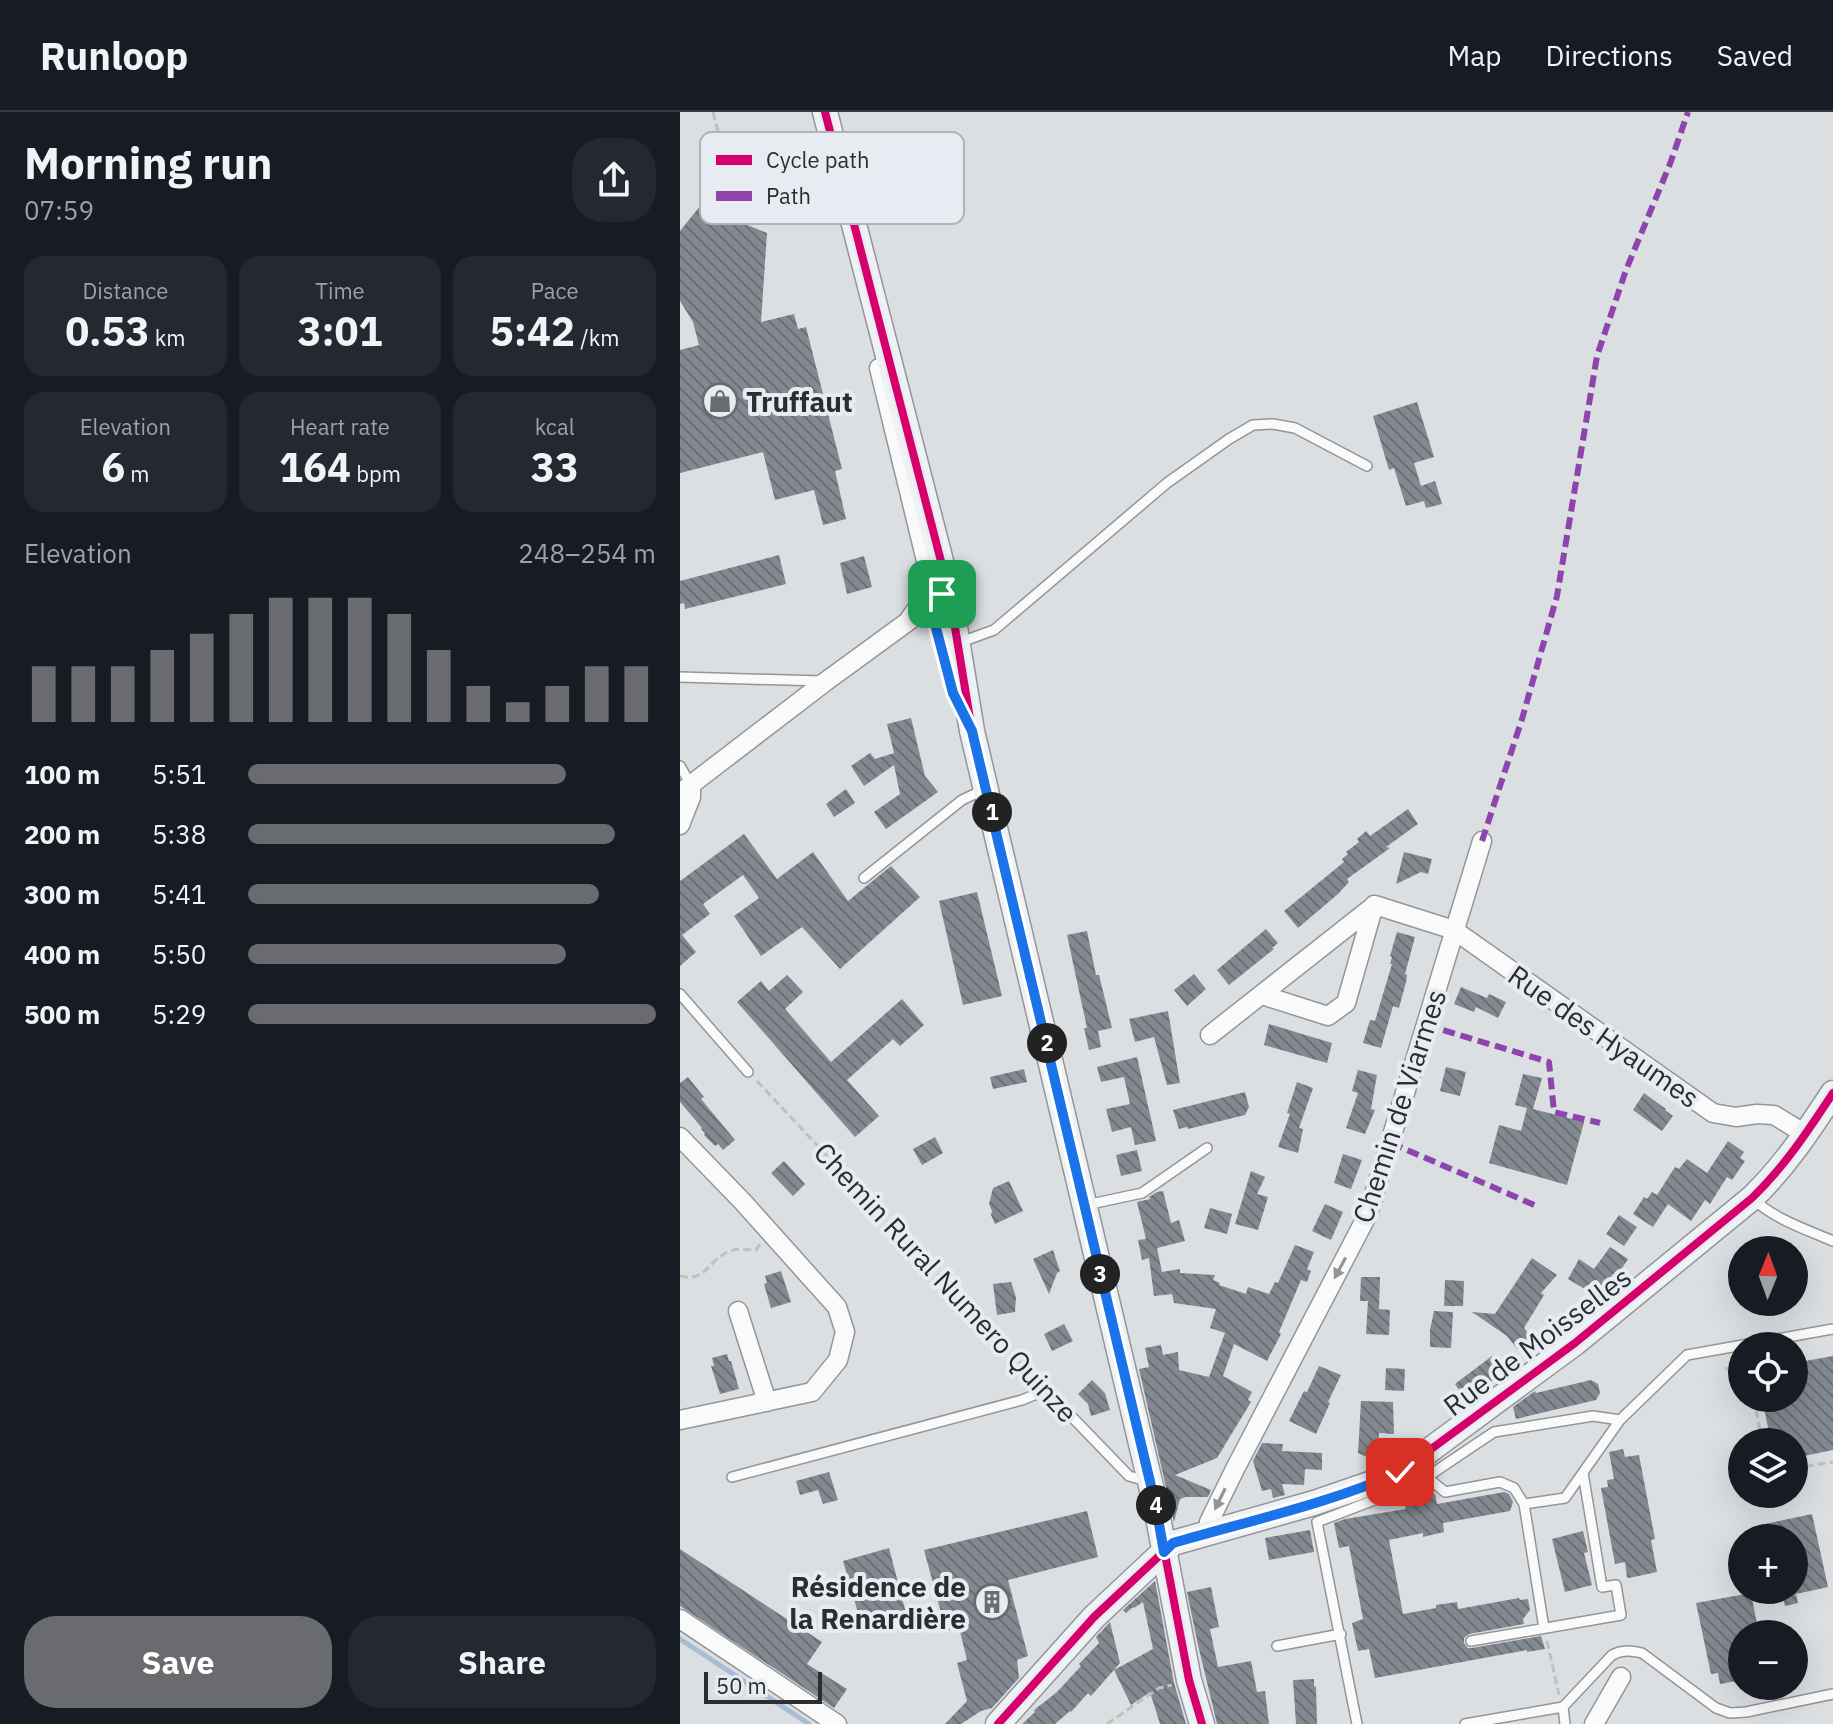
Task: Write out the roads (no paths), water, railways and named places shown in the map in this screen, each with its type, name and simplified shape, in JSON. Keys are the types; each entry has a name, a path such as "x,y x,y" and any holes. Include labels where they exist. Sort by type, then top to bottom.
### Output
{"street":[{"path":"814,112 819,132"},
{"path":"825,112 830,132"},
{"path":"680,825 691,797 686,789 942,594 928,569 842,224"},
{"path":"854,224 943,569 936,585"},
{"path":"936,585 949,595 972,731 1156,1507 1189,1680 1202,1724"},
{"name":"Chemin de Viarmes","path":"1211,1532 1209,1522 1235,1469 1368,1214 1482,841"},
{"path":"1262,995 1328,1016 1346,1003 1375,905"},
{"path":"1210,1035 1375,905"},
{"name":"Rue des Hyaumes","path":"1375,905 1454,930 1713,1113 1736,1117 1774,1115 1805,1134"},
{"name":"Rue de Moisselles","path":"998,1724 1094,1617 1143,1569 1166,1560 1173,1543 1314,1503 1400,1472 1575,1343 1752,1198 1774,1176 1833,1093"},
{"path":"680,1137 837,1307 845,1332 838,1360 812,1392 680,1420"},
{"path":"738,1311 767,1402"},
{"path":"680,1619 837,1724"},
{"path":"1594,1724 1621,1677"}],"lane":[{"path":"958,643 994,630 1167,483 1253,425 1273,424 1295,428 1367,466"},
{"path":"680,677 825,682"},
{"path":"680,766 686,789"},
{"path":"864,878 962,800 986,789"},
{"path":"680,994 748,1072"},
{"path":"1085,1205 1142,1193 1207,1148"},
{"path":"1752,1198 1783,1219 1833,1241"},
{"path":"1524,1504 1565,1498 1620,1420 1687,1355 1833,1329"},
{"name":"Chemin Rural Numero Quinze","path":"732,1477 1022,1400 1044,1388 1129,1476 1149,1482"},
{"path":"1357,1724 1317,1522 1427,1477 1494,1432 1593,1416 1620,1420"},
{"path":"1471,1641 1621,1615 1616,1585 1602,1587 1583,1473"},
{"path":"1427,1477 1445,1492 1500,1482 1514,1488 1524,1504 1544,1628"},
{"path":"1277,1646 1341,1634"},
{"path":"1465,1724 1563,1707 1612,1655 1630,1650 1642,1653 1716,1708 1730,1713 1833,1694"},
{"path":"1563,1707 1565,1724"}],"waterway":[{"path":"680,1639 809,1724"}],"place":[{"name":"Truffaut","path":"720,401"},
{"name":"Résidence de la Renardière","path":"992,1602"}]}
